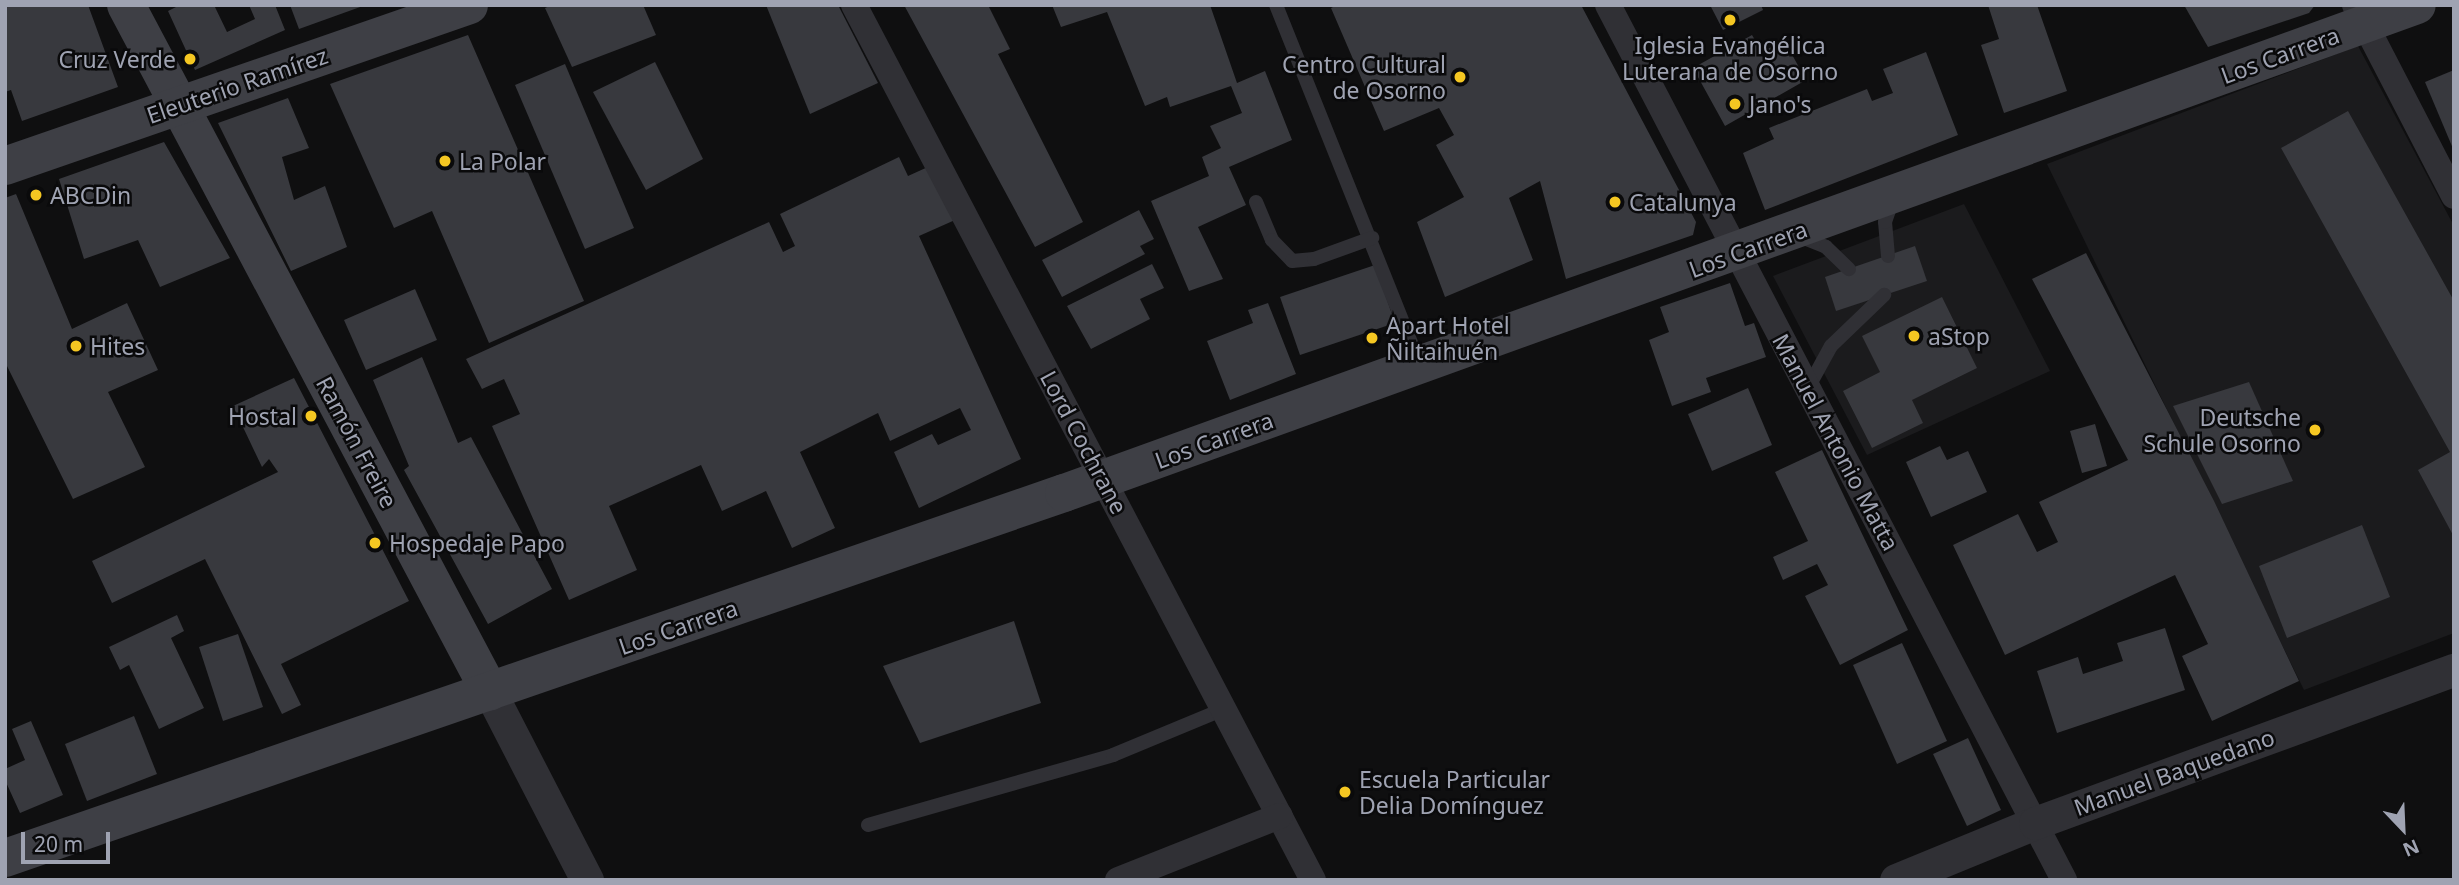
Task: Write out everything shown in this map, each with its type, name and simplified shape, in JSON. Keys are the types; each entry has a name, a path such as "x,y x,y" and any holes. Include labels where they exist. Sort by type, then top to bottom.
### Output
{"main road":[{"name":"Ramón Freire","path":"126,5 490,692"},
{"name":"Eleuterio Ramírez","path":"5,166 469,5"},
{"name":"Los Carrera","path":"5,859 1103,479 1737,253 1895,195 2360,15 2417,5"}],"street":[{"name":"Lord Cochrane","path":"854,5 1313,880"},
{"name":"Manuel Antonio Matta","path":"1608,5 2064,880"},
{"path":"2360,15 2454,196"},
{"name":"Manuel Baquedano","path":"1896,880 2035,823 2454,670"},
{"name":"Ramón Freire","path":"490,692 587,880"},
{"path":"1118,880 1280,816"}],"lane":[{"path":"1276,5 1421,366"},
{"path":"1888,256 1885,222 1895,195"},
{"path":"1256,202 1272,240 1293,261 1314,259 1371,238"},
{"path":"1791,233 1826,247 1849,269"},
{"path":"1808,388 1830,346 1884,295"},
{"path":"868,825 1113,755 1224,709"}],"shaded area":[{"name":"Deutsche Schule Osorno","path":"2358,46 2454,226 2454,633 2304,690 2047,164"},
{"path":"1964,204 2050,371 1867,455 1773,276"}],"building":[{"path":"5,5 88,5 118,87 22,121 11,90 5,92"},
{"path":"180,5 214,5 227,32 255,19 249,5 275,5 285,30 195,70 168,11"},
{"path":"290,5 363,5 363,6 299,29"},
{"path":"552,5 643,5 656,35 572,67 545,8"},
{"path":"766,5 838,5 878,83 810,114"},
{"path":"904,5 988,5 1010,49 998,54 1083,222 1035,247"},
{"path":"1052,5 1210,5 1237,83 1265,71 1292,140 1229,167 1246,205 1198,227 1223,279 1189,291 1151,201 1209,176 1202,157 1221,148 1210,126 1242,113 1231,86 1170,107 1167,97 1145,106 1107,12 1061,27"},
{"path":"1337,5 1581,5 1696,222 1693,235 1566,279 1540,181 1509,198 1533,260 1445,297 1417,222 1464,197 1436,145 1454,135 1439,108 1384,131 1331,8"},
{"name":"Iglesia Evangélica Luterana de Osorno","path":"1710,5 1761,5 1763,10 1723,30"},
{"path":"1988,5 2037,5 2067,91 2004,113 1981,45 1999,39"},
{"path":"2184,5 2315,5 2309,13 2208,47"},
{"name":"La Polar","path":"468,35 584,301 489,343 432,211 394,228 330,84"},
{"path":"1752,35 1762,52 1784,40 1806,80 1725,126 1693,68"},
{"path":"1926,52 1958,135 1765,210 1743,153 1774,139 1769,128 1867,89 1872,101 1893,93 1883,69"},
{"path":"655,62 703,159 646,190 593,92"},
{"path":"565,64 634,228 585,249 515,85"},
{"path":"2454,70 2454,151 2425,82"},
{"path":"288,98 309,148 282,157 294,200 325,186 347,247 291,271 218,123"},
{"path":"2348,111 2454,301 2454,537 2418,470 2450,452 2281,148"},
{"path":"164,142 230,258 160,287 138,240 84,259 59,179"},
{"path":"899,157 908,176 930,166 955,220 919,236 1021,459 919,508 894,452 932,434 938,445 971,430 960,408 890,441 878,413 800,452 835,528 792,548 766,491 722,511 701,465 609,506 637,570 569,600 492,426 520,414 504,379 482,389 466,359 769,222 783,252 795,246 780,214"},
{"name":"Hites","path":"16,194 72,329 127,303 158,370 108,392 145,467 73,499 5,362 5,198"},
{"path":"1139,210 1154,239 1140,246 1145,254 1062,297 1042,260"},
{"path":"1915,246 1927,281 1836,311 1825,277"},
{"path":"2086,253 2214,501 2299,681 2212,721 2182,656 2208,644 2175,575 2005,655 1953,545 2018,514 2037,552 2058,542 2039,502 2128,460 2032,279"},
{"path":"1152,264 1164,288 1140,299 1150,319 1091,349 1067,306"},
{"path":"1375,265 1395,323 1300,355 1280,297"},
{"path":"1730,283 1745,326 1754,323 1766,357 1706,378 1711,392 1672,406 1649,340 1669,332 1660,307"},
{"path":"415,289 437,340 366,370 344,320"},
{"path":"1942,297 1977,368 1912,400 1923,423 1872,448 1843,391 1880,372 1862,336"},
{"path":"1268,303 1296,374 1230,400 1207,341 1253,323 1248,310"},
{"path":"422,357 458,443 471,437 552,589 488,624 404,470 409,466 373,380"},
{"path":"294,378 409,601 281,664 301,705 282,714 205,559 112,603 92,561 278,472 269,459 262,467 233,406"},
{"path":"2249,382 2293,481 2222,504 2173,406"},
{"path":"1748,388 1772,445 1712,471 1688,414"},
{"path":"2095,424 2107,466 2082,473 2070,431"},
{"path":"1940,446 1947,460 1968,451 1987,492 1931,517 1906,462"},
{"path":"1822,450 1908,630 1840,665 1805,596 1828,585 1817,564 1783,580 1773,557 1808,541 1775,472"},
{"path":"2362,525 2390,597 2287,638 2259,566"},
{"path":"177,615 184,631 171,638 204,708 159,729 129,665 120,670 109,647"},
{"path":"1014,621 1041,703 920,743 883,666"},
{"path":"2165,628 2185,690 2057,733 2037,671 2078,657 2083,674 2123,661 2117,643"},
{"path":"238,634 263,707 223,721 199,647"},
{"path":"1902,643 1947,741 1897,764 1853,665"},
{"path":"134,716 157,774 87,801 65,744"},
{"path":"31,721 63,795 20,813 5,780 5,769 25,760 12,729"},
{"path":"1968,738 2001,810 1967,826 1933,754"}],"place":[{"name":"Iglesia Evangélica Luterana de Osorno","path":"1730,20"},
{"name":"Cruz Verde","path":"190,59"},
{"name":"Centro Cultural de Osorno","path":"1460,77"},
{"name":"Jano's","path":"1735,104"},
{"name":"La Polar","path":"445,161"},
{"name":"ABCDin","path":"36,195"},
{"name":"Catalunya","path":"1615,202"},
{"name":"aStop","path":"1914,336"},
{"name":"Apart Hotel Ñiltaihuén","path":"1372,338"},
{"name":"Hites","path":"76,346"},
{"name":"Hostal","path":"311,416"},
{"name":"Deutsche Schule Osorno","path":"2315,430"},
{"name":"Hospedaje Papo","path":"375,543"},
{"name":"Escuela Particular Delia Domínguez","path":"1345,792"}]}
